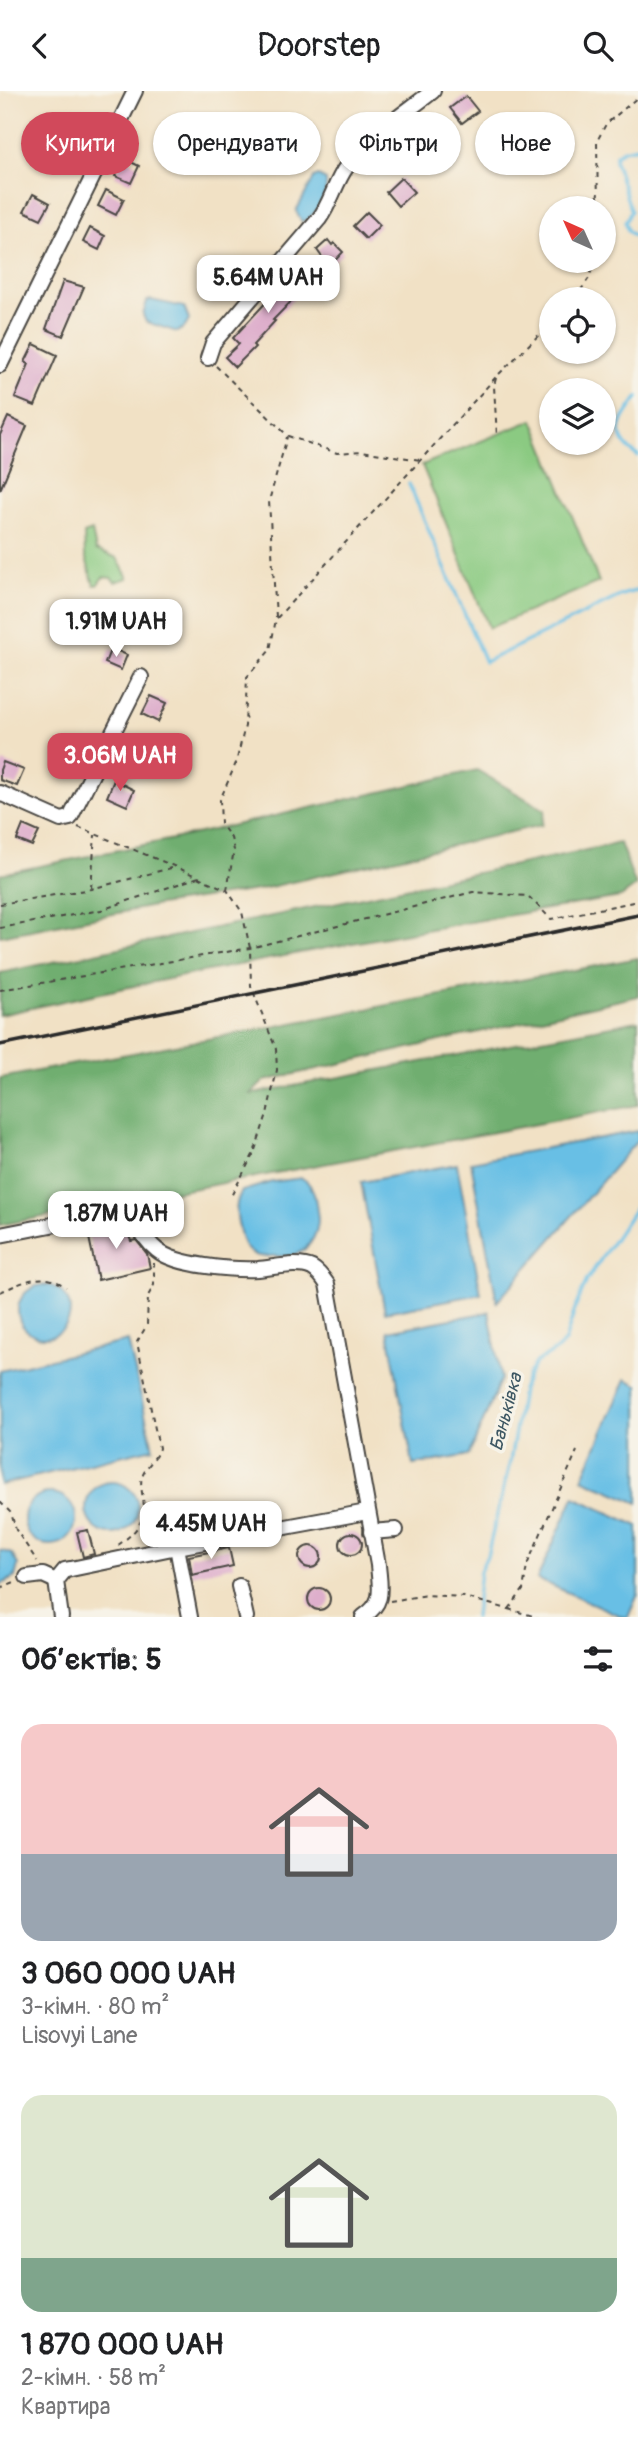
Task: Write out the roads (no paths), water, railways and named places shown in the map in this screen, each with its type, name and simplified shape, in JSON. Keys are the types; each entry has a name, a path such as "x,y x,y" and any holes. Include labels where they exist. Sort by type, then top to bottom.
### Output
{"street":[{"path":"0,365 135,91"},
{"path":"208,358 213,343 319,219 345,169 355,156 433,91"},
{"path":"0,793 66,821 74,814 141,677"},
{"path":"0,1235 128,1210 149,1242 158,1251 172,1258 214,1266 253,1269 304,1266 314,1269 322,1276 327,1284 378,1565 381,1592 378,1603 363,1617"},
{"path":"27,1577 55,1575 177,1546 367,1512"},
{"path":"371,1532 396,1530"},
{"path":"177,1546 190,1617"},
{"path":"61,1617 55,1575 71,1555"},
{"path":"239,1586 246,1617"}],"water":[{"path":"318,176 326,180 323,198 312,216 302,222 296,211 314,178"},
{"path":"147,301 184,307 189,320 185,327 177,332 146,322 143,315"},
{"path":"638,1131 638,1140 497,1302 471,1162"},
{"path":"457,1164 481,1294 385,1312 361,1182"},
{"path":"302,1178 314,1193 318,1224 314,1237 300,1252 290,1256 255,1255 246,1248 238,1223 237,1206 242,1191 272,1182"},
{"path":"44,1285 54,1287 62,1293 68,1301 68,1321 62,1329 54,1335 44,1337 34,1335 26,1329 20,1321 18,1311 20,1301 26,1293 34,1287"},
{"path":"489,1312 501,1379 469,1455 413,1465 388,1331"},
{"path":"128,1341 153,1448 0,1485 0,1371"},
{"path":"626,1379 638,1385 638,1503 582,1479"},
{"path":"112,1482 122,1484 130,1490 136,1498 136,1518 130,1526 122,1532 112,1534 102,1532 94,1526 88,1518 86,1508 88,1498 94,1490 102,1484"},
{"path":"50,1493 60,1495 68,1501 74,1509 74,1529 68,1537 60,1543 50,1545 40,1543 32,1537 26,1529 24,1519 26,1509 32,1501 40,1495"},
{"path":"574,1497 638,1526 638,1594 628,1617 537,1579"},
{"path":"0,1550 12,1554 18,1565 15,1577 2,1584 0,1584"}],"waterway":[{"name":"Баньківка","path":"638,147 623,150 616,155 615,161 631,211 625,222 628,231 638,239"},
{"name":"Баньківка","path":"638,397 620,428 623,441 638,456"},
{"path":"409,484 485,662 622,595 638,590"},
{"name":"Баньківка","path":"475,1617 480,1571 487,1556 510,1462 522,1390 535,1363 558,1349 565,1341 587,1280 638,1204"}],"railway":[{"path":"0,1045 638,915"}]}
